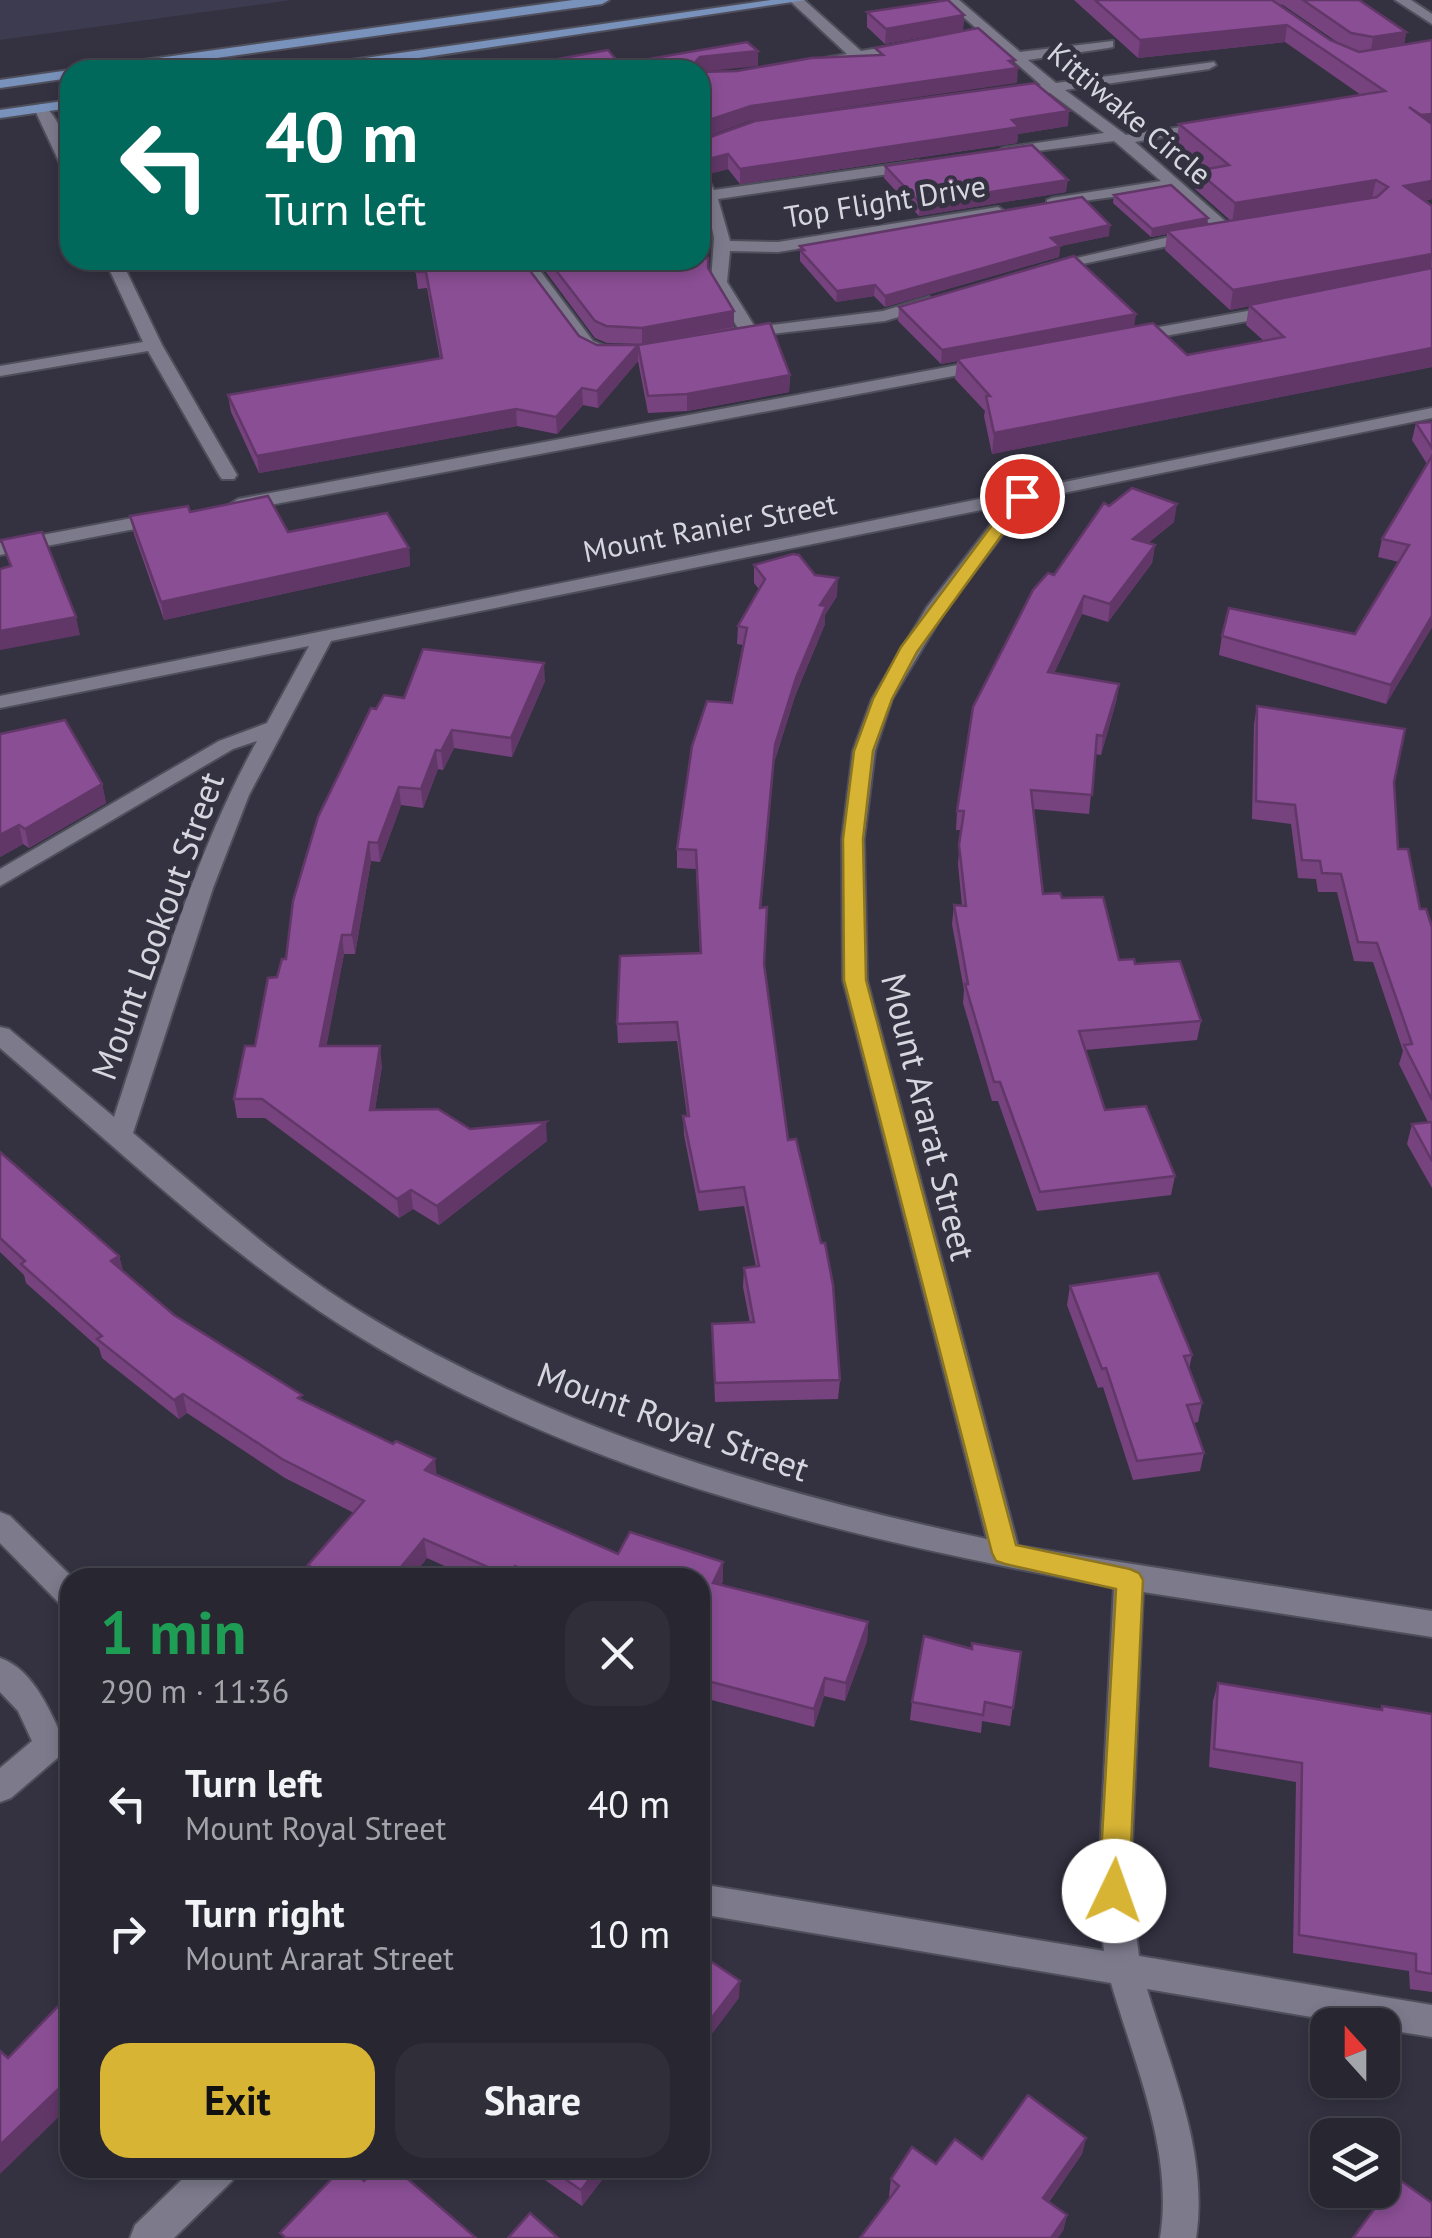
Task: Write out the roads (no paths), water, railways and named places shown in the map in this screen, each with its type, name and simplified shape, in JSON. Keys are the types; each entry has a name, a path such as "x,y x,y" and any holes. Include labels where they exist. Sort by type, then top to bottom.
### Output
{"main road":[{"path":"172,60 602,0"},
{"path":"387,60 798,0"},
{"path":"385,30 404,56"},
{"path":"0,84 60,75"},
{"path":"0,114 60,105"}],"street":[{"path":"798,0 858,56"},
{"name":"Kittiwake Circle","path":"952,0 1226,230"},
{"path":"1402,0 1432,20"},
{"path":"969,36 988,33"},
{"path":"806,66 932,43"},
{"path":"1017,57 1108,44"},
{"path":"996,96 1209,65"},
{"path":"41,108 60,147"},
{"path":"979,157 1221,124"},
{"path":"710,195 940,163"},
{"name":"Top Flight Drive","path":"1034,206 1171,184"},
{"path":"710,206 724,230 726,246 719,282 750,333"},
{"name":"Top Flight Drive","path":"726,246 778,247 1014,209"},
{"name":"Kittiwake Circle","path":"1028,271 1245,227"},
{"path":"118,270 153,345 228,475"},
{"path":"531,270 587,345 598,353 630,354"},
{"path":"716,338 885,316 939,299"},
{"path":"1118,340 1295,307"},
{"path":"0,371 153,345"},
{"path":"216,509 1000,362"},
{"name":"Mount Ranier Street","path":"0,702 1432,413"},
{"name":"Mount Ararat Street","path":"1005,1553 855,980 853,839 864,751 882,699 937,608 1022,496"},
{"path":"0,549 176,516"},
{"name":"Mount Lookout Street","path":"120,1136 202,888 238,796 324,636"},
{"path":"0,879 226,745 274,726"},
{"name":"Mount Royal Street","path":"0,1035 285,1274 353,1320 505,1402 681,1473 776,1503 1130,1580 1432,1624"},
{"path":"0,1524 60,1584"},
{"path":"1130,1580 1114,1891 1123,1966 1176,2146 1184,2201 1178,2238"},
{"path":"0,1670 30,1702 50,1745 0,1788"},
{"path":"710,1901 1123,1966 1432,2021"},
{"path":"148,2238 209,2178"}]}
